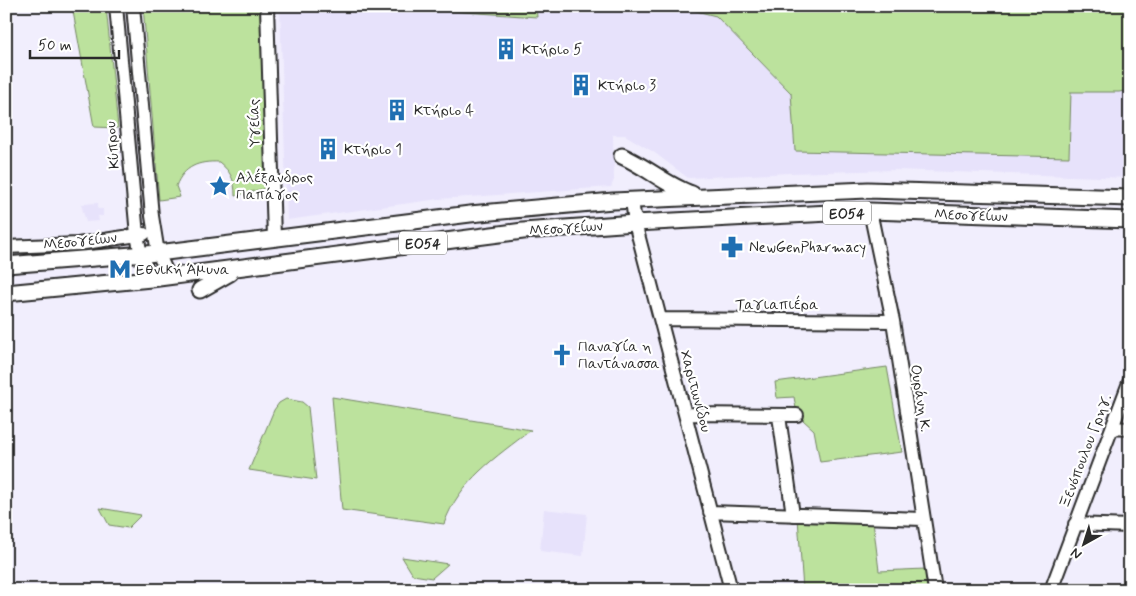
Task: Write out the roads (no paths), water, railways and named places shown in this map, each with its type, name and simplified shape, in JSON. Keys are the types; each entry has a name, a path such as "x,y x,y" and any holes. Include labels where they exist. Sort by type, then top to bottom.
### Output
{"main road":[{"path":"622,156 639,164 680,190 698,196"},
{"name":"Μεσογείων","path":"6,265 141,255 470,214 698,196 868,190 1130,198"},
{"name":"Μεσογείων","path":"6,293 169,277 524,231 635,223 870,211 1130,220"},
{"path":"200,290 221,277 248,266"}],"street":[{"name":"Κύπρου","path":"116,6 137,235 141,255 151,279"},
{"path":"133,6 154,233 158,253 169,277"},
{"name":"Υγείας","path":"267,6 274,238"},
{"name":"Χαριτωνίδου","path":"632,200 635,223 731,590"},
{"name":"Ουράνη Κ.","path":"870,211 893,321 935,590"},
{"name":"Μεσογείων","path":"6,247 78,244 154,233"},
{"name":"Ταγιαπιέρα","path":"660,319 893,321"},
{"name":"Ξενόπουλου Γρηγ.","path":"1051,590 1130,380"},
{"path":"685,414 797,415"},
{"path":"780,416 793,515"},
{"path":"1112,428 1130,429"},
{"path":"710,512 923,519"},
{"path":"1075,524 1130,526"}],"place":[{"name":"Κτήριο 5","path":"506,49"},
{"name":"Κτήριο 3","path":"581,85"},
{"name":"Κτήριο 4","path":"397,110"},
{"name":"Κτήριο 1","path":"328,149"},
{"name":"Αλέξανδρος Παπάγος","path":"220,186"},
{"name":"NewGenPharmacy","path":"732,247"},
{"name":"Εθνική Άμυνα","path":"120,269"},
{"name":"Παναγία η Παντάνασσα","path":"562,355"}]}
